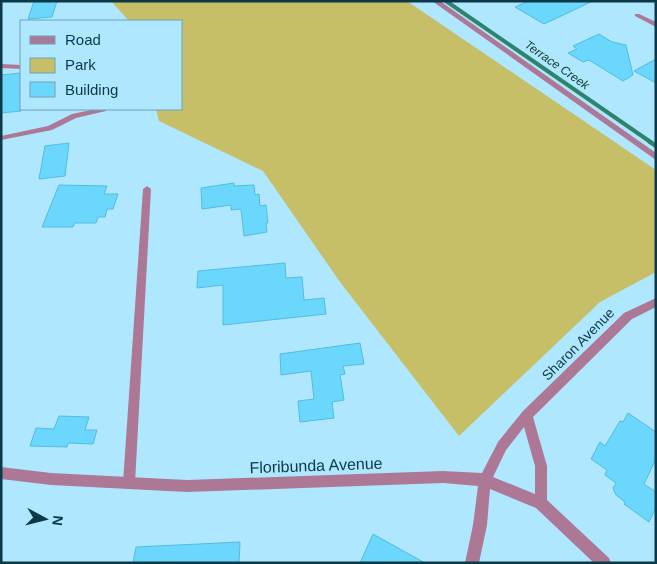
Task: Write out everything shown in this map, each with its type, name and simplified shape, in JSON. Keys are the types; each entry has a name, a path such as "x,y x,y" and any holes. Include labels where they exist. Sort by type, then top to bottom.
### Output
{"street":[{"path":"440,3 656,157"},
{"path":"636,15 656,25"},
{"name":"Sharon Avenue","path":"472,563 480,525 486,480 502,446 527,415 628,316 656,302"},
{"path":"527,415 541,466 541,502"},
{"name":"Floribunda Avenue","path":"1,473 51,480 187,486 443,477 486,480 541,502 604,563"}],"lane":[{"path":"1,66 20,67"},
{"path":"1,138 50,128 74,116 100,110"},
{"path":"129,483 147,188"}],"green space":[{"path":"111,1 407,1 656,170 656,272 600,302 459,436 340,282 263,171 159,121 156,110 182,110 182,20 128,20"}],"building":[{"path":"34,1 57,1 52,17 28,19"},
{"path":"529,1 593,1 544,24 515,7"},
{"path":"599,34 612,42 626,45 633,75 623,81 589,60 583,62 568,53 577,49 573,46"},
{"path":"656,59 656,83 634,71"},
{"path":"20,73 21,111 1,113 1,75"},
{"path":"69,143 65,176 39,179 45,146"},
{"path":"234,183 234,186 254,185 255,195 259,194 260,206 266,205 267,232 244,236 241,209 231,210 231,205 202,209 201,188"},
{"path":"59,185 107,186 104,194 118,194 113,209 107,209 105,217 98,217 96,223 75,223 73,227 42,227"},
{"path":"285,263 286,278 302,277 304,300 324,298 326,314 223,325 223,285 197,288 198,271"},
{"path":"360,343 364,364 343,366 345,374 340,375 344,400 332,402 334,418 300,422 298,401 314,399 311,371 281,375 280,354"},
{"path":"628,413 656,432 656,459 644,484 656,492 656,508 649,522 624,504 625,502 616,495 613,488 616,483 605,475 607,470 591,459 600,442 605,446 620,421 623,422"},
{"path":"59,416 89,417 85,430 97,430 93,444 68,443 67,447 30,446 36,428 54,429"},
{"path":"373,534 425,563 360,563"},
{"path":"240,542 239,563 133,563 136,547"}],"waterway":[{"name":"Terrace Creek","path":"446,1 652,143"},
{"name":"Terrace Creek","path":"650,142 656,146"}]}
